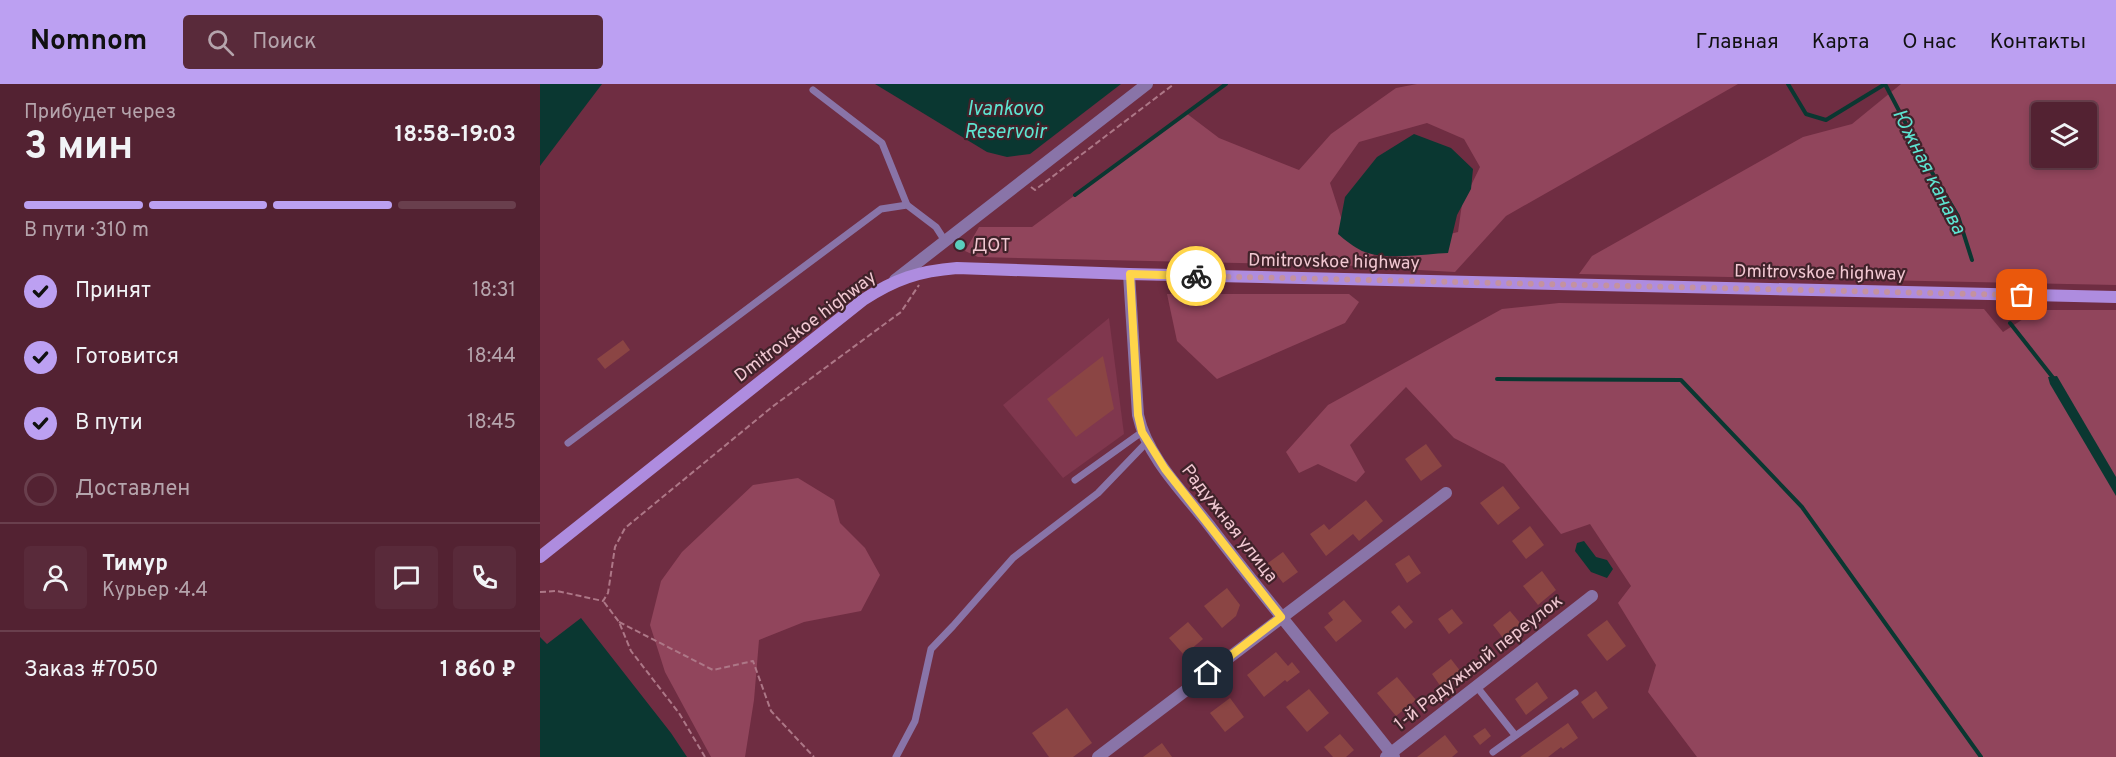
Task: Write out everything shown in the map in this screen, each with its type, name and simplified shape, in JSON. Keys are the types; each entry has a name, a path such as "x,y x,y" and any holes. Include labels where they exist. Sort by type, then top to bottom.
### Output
{"street":[{"path":"895,280 1147,84"},
{"name":"Dmitrovskoe highway","path":"540,557 863,300 895,280 930,270 957,268 2116,297"},
{"name":"Радужная улица","path":"1130,274 1138,415 1144,436 1165,469 1390,756"},
{"path":"1098,757 1446,493"},
{"name":"1-й Радужный переулок","path":"1390,756 1592,596"}],"lane":[{"path":"813,90 882,143 907,205 936,227 945,241"},
{"path":"568,443 881,209 907,205"},
{"path":"1075,480 1144,436"},
{"path":"896,757 915,722 931,649 1013,558 1098,493 1144,436"},
{"path":"1477,687 1515,735"},
{"path":"1493,752 1575,693"}],"path":[{"path":"1022,180 1035,190 1174,84"},
{"path":"603,601 608,593 615,546 625,528 772,407 901,312 919,285"},
{"path":"540,591 556,591 603,601 619,622 631,651 679,713 705,757"},
{"path":"619,622 713,670 753,661 771,711 814,757"}],"shaded area":[{"path":"1417,84 1738,84 1506,216 1455,272 1401,269 1395,259 1417,242 1458,232 1462,204 1480,167 1464,139 1427,123 1359,142 1330,183 1349,242 1376,251 1367,266 978,257 965,251 979,227 1032,227 1186,113 1219,138 1299,170 1331,134 1396,88"},
{"path":"1901,84 2116,84 2116,285 1579,274 1592,256 1803,137 1852,124"},
{"path":"1167,294 1349,294 1359,302 1345,323 1217,379 1177,341"},
{"path":"1559,303 1984,309 2003,332 2037,310 2116,310 2116,757 1697,757 1648,692 1656,665 1618,603 1631,586 1590,524 1561,534 1504,464 1454,438 1406,387 1350,445 1365,472 1356,482 1318,464 1299,473 1286,452 1328,405 1502,309"},
{"path":"1109,318 1124,434 1063,478 1003,405"},
{"path":"798,478 834,500 840,523 865,548 880,575 861,611 804,622 759,640 754,700 745,757 711,757 665,672 650,625 661,581 682,552 753,485"}],"water":[{"path":"540,84 602,84 540,166"},
{"name":"Ivankovo Reservoir","path":"875,84 1121,84 1030,154 1007,157 987,152"},
{"path":"1414,134 1451,148 1473,169 1471,189 1457,215 1448,253 1382,256 1362,251 1338,234 1345,197 1377,157"},
{"path":"2057,376 2116,477 2116,496 2050,384 2048,377"},
{"path":"1584,541 1596,557 1607,560 1613,569 1607,578 1591,572 1575,551 1577,543"},
{"path":"581,618 671,733 687,757 540,757 540,637 547,644"}],"building":[{"path":"623,340 630,350 605,369 597,359"},
{"path":"1103,356 1114,409 1076,437 1047,399"},
{"path":"1426,444 1442,466 1421,481 1405,459"},
{"path":"1503,486 1520,508 1498,525 1480,503"},
{"path":"1366,500 1383,521 1359,541 1353,534 1326,556 1310,534 1324,524 1329,530"},
{"path":"1530,526 1544,545 1526,559 1512,541"},
{"path":"1283,552 1298,572 1283,583 1268,563"},
{"path":"1409,555 1421,573 1407,583 1395,564"},
{"path":"1542,571 1556,590 1538,605 1523,586"},
{"path":"1227,588 1240,605 1236,616 1222,628 1204,606"},
{"path":"1344,600 1362,621 1336,642 1324,627 1333,620 1328,613"},
{"path":"1399,605 1413,622 1405,629 1391,612"},
{"path":"1452,609 1463,623 1449,634 1438,619"},
{"path":"1510,611 1521,624 1503,638 1493,625"},
{"path":"1607,620 1626,646 1607,661 1587,635"},
{"path":"1188,622 1203,639 1184,655 1169,638"},
{"path":"1276,652 1288,666 1292,662 1300,672 1287,682 1285,680 1264,697 1247,675"},
{"path":"1451,659 1461,672 1441,687 1432,674"},
{"path":"1397,677 1416,700 1396,716 1377,693"},
{"path":"1537,682 1548,698 1526,715 1515,699"},
{"path":"1309,689 1329,713 1307,732 1286,707"},
{"path":"1596,691 1608,708 1593,719 1581,702"},
{"path":"1230,698 1244,717 1225,732 1210,713"},
{"path":"1067,708 1092,743 1073,757 1049,757 1032,733"},
{"path":"1568,723 1578,738 1563,749 1561,747 1548,757 1520,757"},
{"path":"1485,728 1491,736 1480,745 1473,736"},
{"path":"1340,734 1354,750 1346,757 1333,757 1324,747"},
{"path":"1445,735 1458,752 1452,757 1417,757"},
{"path":"1162,743 1172,757 1143,757"}],"waterway":[{"path":"1075,195 1226,84"},
{"path":"1788,84 1806,114 1826,120 1885,84"},
{"name":"Южная канава","path":"1885,84 1927,164 1958,216 1972,260"},
{"name":"Южная канава","path":"2010,323 2054,379"},
{"path":"1497,379 1681,380 1802,507 1981,757"}],"way so far":[{"path":"1196,276 2022,295"}],"place":[{"name":"ДОТ","path":"960,245"}],"route":[{"path":"1196,276 1130,274 1138,415 1142,432 1165,469 1281,617 1208,673"}]}
